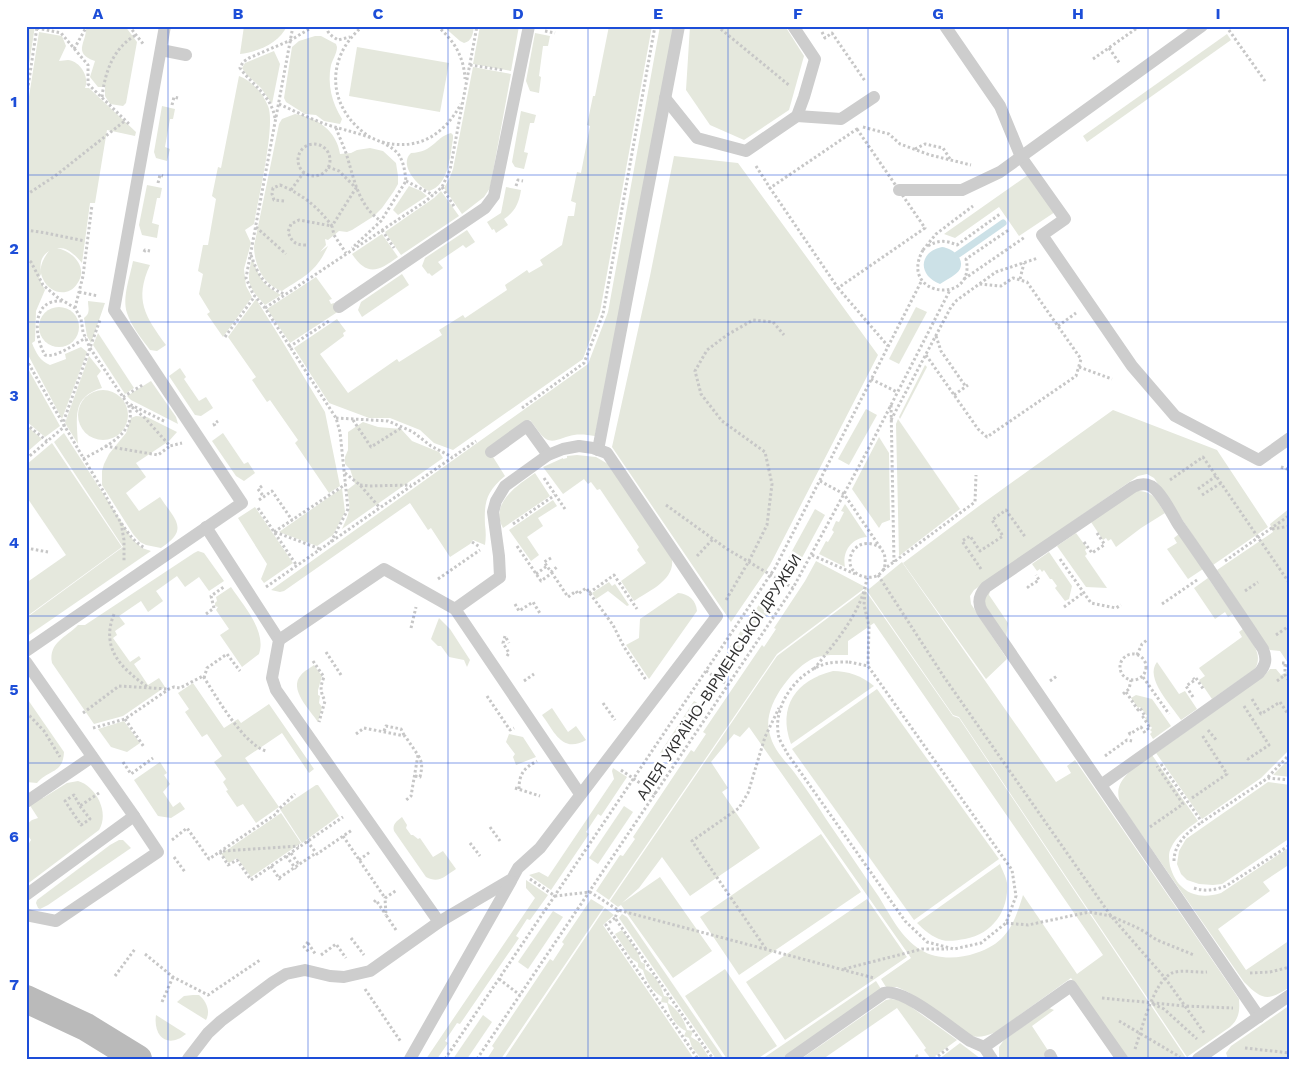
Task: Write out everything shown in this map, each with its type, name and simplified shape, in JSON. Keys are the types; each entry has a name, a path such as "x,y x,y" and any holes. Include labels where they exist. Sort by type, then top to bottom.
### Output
{"main road":[{"path":"26,998 86,1027 138,1059"}],"lane":[{"path":"26,651 166,557 242,503 114,310 114,300 165,26"},
{"path":"339,307 485,208 494,196 529,26"},
{"path":"598,450 666,98 678,26"},
{"path":"666,98 697,138 746,151 797,116 804,98 815,59 793,26"},
{"path":"945,26 1000,106 1021,157 1065,219 1042,235 1132,366 1175,416 1259,460 1290,438"},
{"path":"899,190 962,190 1000,172 1202,26"},
{"path":"161,50 186,56"},
{"path":"797,116 841,119 871,91"},
{"path":"491,452 527,426 548,456"},
{"path":"410,1059 518,868 540,848 716,616 607,453 579,446 563,449 548,456 505,486 496,501 493,512 500,577 455,609"},
{"path":"1100,785 1259,673 1263,668 1266,655 1157,492 1152,486 1146,484 1139,484 1133,487 1049,544 991,584 982,592 979,598 982,611 1100,785 1226,970 1256,1013"},
{"path":"206,527 279,640 272,678 276,690 439,922"},
{"path":"279,640 384,569 455,609 580,794"},
{"path":"26,662 158,852 56,921 26,915"},
{"path":"26,802 92,757"},
{"path":"26,895 134,816"},
{"path":"188,1059 208,1033 221,1021 286,974 304,970 344,977 352,970 370,971 439,922 512,879"},
{"path":"984,1047 1071,986 1122,1059"},
{"path":"790,1059 884,993 891,992 913,1001 971,1042 984,1047 992,1059"},
{"path":"1198,1059 1256,1013 1290,995"}],"path":[{"path":"74,48 87,26"},
{"path":"292,26 291,40 246,278 255,296 265,308 336,418 340,432 348,509 330,542"},
{"path":"276,121 274,110 267,98 240,68 243,62 250,58 291,40 314,26"},
{"path":"327,26 331,36 338,40 352,36"},
{"path":"345,254 381,221 406,181 404,165 399,156 392,149 357,129 343,112 336,92 336,71 342,50 362,26"},
{"path":"437,26 448,35 458,50 464,66 466,84"},
{"path":"265,308 433,196 442,187 450,170 477,26"},
{"path":"518,411 584,363 602,314 656,26"},
{"path":"717,26 795,90"},
{"path":"817,26 825,38 832,33 871,91"},
{"path":"1093,59 1140,26"},
{"path":"1226,26 1264,81"},
{"path":"26,100 37,27 61,33 88,66 88,84 145,139"},
{"path":"102,97 110,62 123,44 136,35"},
{"path":"1109,48 1122,66"},
{"path":"470,65 519,73"},
{"path":"172,105 174,97 178,98"},
{"path":"279,104 336,127 396,145 417,144 436,135 452,120 462,102"},
{"path":"26,195 55,176 126,120"},
{"path":"336,127 356,188 366,206 381,221"},
{"path":"770,188 857,129 925,228 838,288"},
{"path":"889,134 900,144 940,157"},
{"path":"310,144 320,145 325,148 330,158 328,167 325,172 316,176 311,176 304,172 299,166 301,150 310,144"},
{"path":"914,149 926,144 943,148 950,160"},
{"path":"746,151 838,288 888,346"},
{"path":"328,167 339,171 356,188"},
{"path":"291,190 304,172"},
{"path":"1000,172 980,201 936,234 923,250 918,265 922,280 927,286 934,289 950,290 1023,237 1042,235"},
{"path":"158,183 160,175 163,176"},
{"path":"406,181 433,196"},
{"path":"284,201 274,200 273,188 280,185 291,190 302,196 324,214 332,226 334,235 345,254"},
{"path":"332,226 356,188"},
{"path":"74,308 83,276 92,204"},
{"path":"923,250 936,242 944,241 957,245 1000,214"},
{"path":"306,245 297,245 292,241 288,232 291,224 299,220 332,226"},
{"path":"256,226 286,254"},
{"path":"964,279 967,272 966,259 1010,229"},
{"path":"26,230 46,232 84,241"},
{"path":"145,250 150,252"},
{"path":"251,253 268,286 284,295"},
{"path":"891,420 951,307 996,272 1054,253"},
{"path":"26,258 31,262 43,285 74,308 81,319 90,348 127,403 130,411 126,428 120,436 83,459"},
{"path":"1020,279 1024,263"},
{"path":"926,355 978,429 987,437 1076,376 1081,359 1027,282 1014,278 1001,286 979,284"},
{"name":"АЛЕЯ УКРАЇНО-ВІРМЕНСЬКОЇ ДРУЖБИ","path":"477,1059 793,588 950,290"},
{"path":"79,292 114,300"},
{"path":"225,337 255,296"},
{"path":"26,459 64,427 64,420 106,305 114,300"},
{"path":"66,301 49,303 41,309 37,318 37,328 42,350 45,355 56,356 69,346 86,338"},
{"path":"289,347 330,320"},
{"path":"716,616 749,561 767,525 772,484 765,452 722,421 701,394 695,371 707,350 726,335 754,320 774,322 784,335"},
{"path":"1058,326 1066,320"},
{"path":"936,336 941,351 967,386 954,395"},
{"path":"26,359 64,427 132,538 150,550 160,549 166,557"},
{"path":"1079,367 1112,380"},
{"path":"123,397 157,375"},
{"path":"871,379 897,392"},
{"path":"127,403 200,440"},
{"path":"127,403 145,418 170,446"},
{"path":"891,403 894,562"},
{"path":"336,418 388,421 413,432 431,446 452,457"},
{"path":"352,419 370,447 401,427"},
{"path":"214,424 218,422"},
{"path":"26,424 47,442"},
{"path":"252,597 481,437"},
{"path":"105,446 158,455 170,446 200,440"},
{"path":"1182,471 1203,456 1290,584"},
{"path":"535,465 565,509"},
{"path":"344,472 360,485 380,508"},
{"path":"812,555 862,577 867,578 878,575 882,570 975,502 976,476"},
{"path":"1198,489 1216,476"},
{"path":"820,481 844,494 880,548 885,559 882,570"},
{"path":"1202,496 1221,483"},
{"path":"274,532 346,484"},
{"path":"360,485 412,485"},
{"path":"262,486 258,489 264,497"},
{"path":"292,520 272,491 255,503 297,566"},
{"path":"506,529 555,495"},
{"path":"662,503 727,549 793,588"},
{"path":"991,584 962,541 970,536 980,551 1003,536 992,520 1006,510 1036,553"},
{"path":"1290,515 1271,529 1290,526"},
{"path":"121,521 124,554 121,569"},
{"path":"274,532 321,549"},
{"path":"1088,547 1092,553 1105,546 1102,541"},
{"path":"862,577 857,574 851,565 850,560 854,549 864,543 876,545 880,548"},
{"path":"516,544 541,581 552,573 568,597 576,591 578,594 586,588 590,592 613,624 624,647 648,683"},
{"path":"1049,544 1090,603 1116,608 1121,605"},
{"path":"422,590 479,552 481,547"},
{"path":"26,548 48,552"},
{"path":"551,558 544,562 550,572 557,567"},
{"path":"536,574 547,566"},
{"path":"1027,588 1039,580 1035,574"},
{"path":"878,575 944,677 1112,916 1165,978 1214,1047"},
{"path":"590,592 614,576 637,609"},
{"path":"842,970 922,949 954,948 981,943 1006,923 1016,896 1012,870 868,666 869,626 864,605 867,578"},
{"path":"206,614 214,608 211,596 230,583"},
{"path":"814,670 850,622 866,588"},
{"path":"1064,607 1083,593"},
{"path":"1162,604 1170,598"},
{"path":"515,604 519,611 533,602 542,615"},
{"path":"411,628 416,607"},
{"path":"114,613 111,620 109,638 114,654 122,666 149,688"},
{"path":"503,643 505,636 510,643"},
{"path":"1137,655 1142,644 1147,640"},
{"path":"326,652 341,676"},
{"path":"204,678 207,668 228,654 240,671"},
{"path":"1128,655 1137,655 1144,660 1146,668 1139,679 1131,680 1122,672 1121,665 1128,655"},
{"path":"313,661 324,677 320,686 320,692 325,701 318,725"},
{"path":"766,950 692,841 739,808 748,793 765,737 792,686 809,672 829,663 849,662 868,666"},
{"path":"1285,663 1285,675 1290,682"},
{"path":"706,671 728,685"},
{"path":"520,684 534,674"},
{"path":"1272,685 1285,675"},
{"path":"72,728 125,719 174,686 180,688 203,676 204,678"},
{"path":"1142,676 1180,729"},
{"path":"1187,689 1186,686 1195,680 1194,677 1198,681"},
{"path":"204,678 256,748 266,751"},
{"path":"1131,680 1129,690 1124,693 1138,710 1140,708 1145,716 1143,717 1149,726 1146,728 1149,731 1145,733"},
{"path":"72,728 119,686 169,689"},
{"path":"1258,694 1251,699 1261,714 1280,702 1290,717"},
{"path":"486,696 510,730"},
{"path":"603,703 617,722"},
{"path":"1241,706 1243,705 1270,745 1247,758"},
{"path":"780,706 778,732 787,753 905,921 927,942 954,948"},
{"path":"226,710 231,707"},
{"path":"26,712 44,732 60,758 65,776"},
{"path":"125,719 144,747"},
{"path":"384,731 386,726 401,729 422,762 422,773 420,777 415,776"},
{"path":"1132,741 1128,733 1130,734 1141,727 1154,747"},
{"path":"356,734 364,728 405,736"},
{"path":"1192,798 1227,774 1201,734 1194,739"},
{"path":"1175,868 1174,855 1185,835 1268,778 1290,754"},
{"path":"405,800 411,796 418,755"},
{"path":"123,762 131,774 153,758"},
{"path":"1150,771 1167,758"},
{"path":"540,760 526,767 519,778 517,788 540,796"},
{"path":"614,765 656,794"},
{"path":"1159,765 1202,822"},
{"path":"1144,820 1149,828 1183,804 1159,765"},
{"path":"1268,778 1290,780"},
{"path":"80,806 112,785"},
{"path":"158,852 187,828 209,859 276,814 295,794"},
{"path":"74,795 80,806 90,819 81,825 65,801 74,795"},
{"path":"221,852 228,865 237,860 251,880 348,814"},
{"path":"291,853 298,863 315,852 317,854 357,827"},
{"path":"490,827 500,841"},
{"path":"343,836 385,898 386,915"},
{"path":"308,841 315,852"},
{"path":"470,843 480,856"},
{"path":"1189,886 1202,890 1216,890 1226,886 1290,845"},
{"path":"221,852 300,846"},
{"path":"271,866 280,879 315,852"},
{"path":"358,860 367,854"},
{"path":"286,856 295,869"},
{"path":"179,864 185,872"},
{"path":"528,878 555,896 590,892 618,910 878,979"},
{"path":"385,898 399,889"},
{"path":"374,902 376,900 398,933"},
{"path":"618,910 615,918 606,925 698,1059"},
{"path":"1006,923 1028,925 1089,912 1112,916 1140,929 1157,940 1187,951 1226,970"},
{"path":"615,918 713,1059"},
{"path":"351,938 364,956"},
{"path":"304,947 309,942 318,957 336,944 401,1043"},
{"path":"115,976 135,949"},
{"path":"145,954 173,977 208,995 260,960"},
{"path":"162,1002 173,977"},
{"path":"499,980 520,995"},
{"path":"1078,996 1256,1013"},
{"path":"1135,1050 1150,1003"},
{"path":"1118,1020 1183,1059"},
{"path":"916,1055 919,1059"}],"shaded area":[{"path":"26,26 35,26 26,84"},
{"path":"86,26 125,26 137,42 126,103 123,106 110,104 105,96 105,87 98,87 90,77 95,61 88,58 82,50"},
{"path":"244,26 287,26 279,37 267,46 240,54"},
{"path":"443,26 474,26 473,34 464,43"},
{"path":"480,26 519,26 511,71 473,64"},
{"path":"609,26 652,26 600,312 583,359 453,450 434,443 420,430 390,418 369,418 329,403 294,348 337,319 346,331 343,333 344,336 320,354 348,393 397,359 399,362 442,335 439,330 463,315 465,318 507,290 505,285 527,270 529,273 543,265 540,260 562,245 568,216 574,216 576,203 571,201 577,172 581,173 590,126 587,125 593,96 595,96"},
{"path":"660,26 675,26 595,436 577,435 549,440 542,435 530,420 488,449 505,476 490,492 486,504 485,545 473,540 450,557 431,528 428,530 410,503 284,591 271,590 588,364 608,312"},
{"path":"690,26 785,26 804,56 789,110 744,140 710,125 686,90"},
{"path":"39,32 62,36 66,46 59,61 68,60 80,66 86,79 85,88 89,88 136,132 135,136 107,130 95,203 90,203 82,263 68,250 57,248 74,256 78,261 81,272 77,284 69,291 59,292 46,284 41,272 39,278 45,290 36,311 35,341 32,343 35,350 41,359 50,365 66,359 65,354 81,347 87,352 62,419 26,351 26,116","holes":["49,251 41,268 41,261"]},
{"path":"535,33 550,36 548,46 543,46 539,93 530,91 526,81"},
{"path":"1227,34 1231,40 1087,142 1083,136"},
{"path":"321,36 336,44 337,47 331,65 330,86 333,100 342,119 340,124 324,121 316,115 305,114 286,102 284,98 292,47 299,41"},
{"path":"357,47 449,63 440,112 349,96"},
{"path":"274,51 280,64 272,104 261,88 242,68 245,63"},
{"path":"473,67 511,74 490,188 484,197 462,214 444,188 453,169"},
{"path":"239,76 253,84 263,97 270,115 270,129 266,163 254,224 245,230 251,243 244,269 246,286 252,297 223,337 207,314 210,312 199,294 203,274 198,271 203,245 208,245 216,199 212,196 218,167 221,168"},
{"path":"162,106 175,109 173,119 170,119 165,147 170,149 167,161 156,158 154,152"},
{"path":"521,111 536,115 534,123 530,123 524,152 528,153 524,169 515,167 512,162"},
{"path":"295,114 319,122 331,132 340,154 370,148 383,151 396,163 398,184 382,208 374,216 352,230 347,232 339,231 328,240 325,239 326,245 320,252 328,246 319,262 303,277 282,291 270,284 261,273 254,253 254,246 279,124 282,119"},
{"path":"451,133 453,139 445,176 436,188 429,191 411,175 408,169 408,158 411,153 429,148 445,135"},
{"path":"674,156 738,163 878,355 770,565 731,622 612,447 650,276"},
{"path":"1028,175 1055,212 1019,236 999,207 955,238 944,234"},
{"path":"147,185 162,188 160,198 157,198 152,223 159,225 157,238 142,235 139,225"},
{"path":"409,186 427,196 398,215 393,210"},
{"path":"506,187 521,190 520,195 514,210 504,219 508,225 496,233 487,222 501,213"},
{"path":"441,191 459,216 401,255 385,232 434,198"},
{"path":"467,230 475,242 466,248 463,245 438,262 443,268 432,276 428,274 422,266 425,258"},
{"path":"382,234 398,257 385,266 368,269 352,254"},
{"path":"942,247 956,254 961,261 961,265 956,273 940,284 928,276 924,264 928,254"},
{"path":"252,258 265,284 281,295 265,305 250,284 249,273"},
{"path":"133,261 150,265 145,277 142,298 147,316 166,345 157,351 150,350 134,328 127,313 125,300"},
{"path":"402,274 409,285 362,317 358,310 361,302"},
{"path":"316,277 332,299 329,300 331,304 334,303 339,311 290,343 267,309"},
{"path":"256,299 325,412 340,486 329,493 295,443 298,440 270,400 267,402 252,380 256,377 228,337"},
{"path":"88,301 105,303 91,343 87,336 84,318 88,312"},
{"path":"63,307 70,310 76,316 79,327 78,335 70,344 63,347 55,347 48,344 40,335 39,323 42,316 51,308"},
{"path":"916,307 927,312 899,364 889,359"},
{"path":"98,333 134,388 125,394 93,345"},
{"path":"89,356 101,371 97,376 102,388 85,397 78,410 78,444 65,423"},
{"path":"26,365 60,426 45,437 26,421"},
{"path":"925,365 927,367 900,419 899,417"},
{"path":"180,368 186,377 184,379 199,401 206,397 213,408 201,416 195,415 169,376"},
{"path":"151,381 176,417 178,424 131,400 127,396"},
{"path":"98,390 108,390 121,397 128,410 128,420 121,433 108,440 98,440 89,436 82,429 78,420 78,410 82,401 89,394"},
{"path":"866,409 877,415 849,465 838,459"},
{"path":"1113,410 1217,450 1268,527 1213,565 1154,478 1147,474 1138,476 974,590 970,596 971,604 1007,659 986,679 903,563"},
{"path":"136,416 147,417 177,432 169,441 136,463 146,477 126,493 139,511 160,497 175,518 177,530 175,535 161,548 140,542 102,485 104,464 109,454 126,433 131,418"},
{"path":"898,419 960,509 899,556 896,424"},
{"path":"363,422 378,427 401,429 412,441 439,452 443,458 342,529 349,510 347,490 355,484 350,469 345,464 348,450 348,432"},
{"path":"26,425 42,439 26,453"},
{"path":"64,433 133,540 142,548 151,551 26,637 26,618 123,547 54,442"},
{"path":"223,433 244,464 248,462 255,473 244,481 236,476 212,441"},
{"path":"879,437 889,453 890,520 882,523 879,528 852,489"},
{"path":"52,443 122,547 26,617 26,583 66,555 26,496 26,465"},
{"path":"567,456 596,457 608,464 672,559 672,566 665,579 634,601 621,581 646,563 637,550 639,547 600,489 597,490 591,482 588,484 584,479 563,494 543,467 567,458"},
{"path":"535,473 550,496 503,528 500,519 502,503 514,489"},
{"path":"342,488 345,512 333,535 317,546 279,532"},
{"path":"1136,491 1142,491 1151,495 1157,500 1165,513 1116,547 1111,539 1108,541 1106,538 1103,540 1091,522"},
{"path":"553,500 557,506 538,518 543,526 527,537 539,555 531,561 509,530"},
{"path":"845,504 867,537 856,540 846,551 845,567 819,554 826,541 828,542 834,532 832,530 836,521 839,522 844,512 841,511"},
{"path":"255,507 293,563 264,583 261,579 267,564 238,518"},
{"path":"1290,508 1290,666 1280,651 1270,650 1217,570 1273,532 1270,524"},
{"path":"815,509 825,515 797,567 786,562"},
{"path":"1076,533 1087,548 1085,556 1107,588 1086,587 1057,546"},
{"path":"1179,534 1203,569 1188,579 1167,549 1177,543 1174,538"},
{"path":"198,551 204,553 224,581 209,591 199,577 185,587 177,576 156,591 163,601 148,612 141,601 119,616 125,624 115,631 117,635 113,638 130,662 139,656 141,659 134,664 148,685 159,678 165,687 123,716 94,724 52,663 53,650 56,645 78,625 85,625"},
{"path":"1049,552 1072,586 1069,599 1065,601 1055,588 1057,586 1044,570 1042,572 1040,569 1037,571 1032,564"},
{"path":"816,561 869,589 902,562 1056,782 1071,773 1067,766 1075,760 1239,999 1238,1014 1230,1027 1187,1057 959,717 953,715 865,588 777,654 609,900 596,891 620,855 623,856 635,839 633,837 691,750 694,752 706,734 703,732 762,645 764,647 776,629 774,628"},
{"path":"1208,578 1233,614 1228,617 1225,612 1215,619 1194,588"},
{"path":"609,582 612,586 615,584 629,605 627,606 608,591 596,599 592,593"},
{"path":"231,587 247,610 260,636 259,654 242,667 220,635 229,629 216,610 218,607 215,606 216,597"},
{"path":"865,590 953,716 959,718 1186,1058 1127,1059 1071,978 996,1032 980,1037 970,1036 908,992 897,987 886,987 881,979 911,958 749,727 740,737 734,734 711,762 728,788 722,792 760,848 690,896 662,857 639,888 622,903 660,877 712,951 673,978 621,905 618,907 610,901 777,656","holes":["874,623 1103,955 1077,974 1023,895 1008,931 987,949 969,955 948,958 927,953 908,940 773,743 768,721 770,710 781,689 797,670 814,658 827,655 848,655 848,641"]},
{"path":"990,591 989,595 1008,623 1006,638 985,605 985,594"},
{"path":"678,593 691,598 697,611 649,679 626,645 639,638 640,619"},
{"path":"765,596 775,603 739,655 729,648"},
{"path":"439,618 450,629 470,660 467,667 464,660 449,657 441,646 438,646 431,639"},
{"path":"1243,629 1253,643 1257,653 1258,658 1255,669 1212,699 1199,680 1205,676 1199,668 1242,637 1239,632"},
{"path":"1157,662 1179,694 1185,691 1197,709 1181,720 1157,684 1154,669"},
{"path":"314,665 322,676 318,690 318,695 320,696 319,703 322,707 318,722 306,706 297,687 301,675"},
{"path":"1270,669 1276,669 1281,675 1288,671 1290,673 1290,749 1261,778 1202,819 1156,753 1264,676"},
{"path":"833,671 855,675 865,679 874,686 791,744 786,718 788,707 793,697 809,681"},
{"path":"193,683 224,728 238,719 241,723 269,704 314,769 309,773 282,733 245,758 279,807 256,823 243,804 237,807 226,791 228,790 223,782 226,779 214,762 222,756 207,734 202,737 185,712 189,709 178,693"},
{"path":"877,689 999,859 914,920 792,749"},
{"path":"1136,695 1152,699 1171,726 1153,739 1150,734 1152,728 1145,718 1147,716 1131,698"},
{"path":"26,697 64,752 63,759 58,768 37,783 26,782"},
{"path":"694,701 704,707 669,760 660,753"},
{"path":"552,708 568,732 576,726 586,740 578,744 571,744 560,739 542,715"},
{"path":"124,721 140,743 127,752 111,747 98,729"},
{"path":"509,734 523,737 536,757 516,765 513,757 515,754 506,742"},
{"path":"1152,755 1198,821 1179,836 1169,854 1173,875 1177,882 1189,892 1203,896 1221,893 1290,847 1290,864 1263,882 1270,891 1218,929 1246,970 1290,940 1290,987 1282,992 1271,997 1261,996 1244,982 1121,805 1118,796 1121,782 1132,770"},
{"path":"1290,758 1290,777 1273,775"},
{"path":"160,762 167,773 164,775 170,784 163,792 173,807 180,802 185,809 171,818 158,816 134,780"},
{"path":"613,768 627,777 601,816 598,814 586,832 589,834 551,890 529,875 539,872 548,877 614,779"},
{"path":"78,781 90,788 102,808 103,816 99,830 26,885 26,848 31,840 27,834 26,825 38,818 29,804 39,796 43,798 67,783"},
{"path":"1268,782 1290,785 1290,838 1222,884 1199,884 1187,880 1181,874 1177,864 1179,851 1186,839"},
{"path":"318,785 339,816 302,843 280,809"},
{"path":"624,806 633,812 598,864 589,858"},
{"path":"281,813 301,843 251,877 237,858 229,863 221,854"},
{"path":"402,817 411,835 418,839 420,838 433,857 443,851 456,869 435,880 426,877 394,831 394,825"},
{"path":"821,834 861,892 739,975 700,917"},
{"path":"119,840 123,840 131,848 48,905 40,909 38,908 37,900"},
{"path":"1000,864 1007,883 1005,902 997,919 984,932 965,939 945,941 925,931 917,923"},
{"path":"526,880 548,895 530,920 527,919 516,936 519,938 460,1024 457,1023 445,1041 448,1043 437,1059 426,1059 535,898 526,888"},
{"path":"591,899 604,907 501,1059 487,1059 494,1048 492,1046 550,959 553,961 564,944 562,942"},
{"path":"867,899 907,957 785,1040 746,982"},
{"path":"605,908 614,915 603,925 694,1059 504,1059"},
{"path":"553,911 563,917 528,969 518,962"},
{"path":"622,914 627,917 724,1059 716,1059 619,918"},
{"path":"622,930 638,953 641,962 645,964 645,969 657,981 664,996 669,997 668,1003 680,1015 687,1030 693,1031 691,1037 699,1042 710,1059 701,1059 692,1047 689,1038 684,1036 686,1031 676,1023 671,1016 667,1003 661,1002 662,997 655,992 643,970 631,958 615,934"},
{"path":"725,969 777,1046 757,1059 727,1059 685,996"},
{"path":"876,981 881,989 781,1059 762,1059"},
{"path":"199,995 206,1003 208,1013 206,1020 177,1002 184,996"},
{"path":"891,999 907,1004 957,1040 931,1059 924,1050 926,1048 897,1008 823,1059 801,1059 886,1000"},
{"path":"1290,1005 1290,1059 1228,1059 1226,1053 1231,1046"},
{"path":"1049,1008 1054,1010 1032,1026 1049,1052 1044,1056 1045,1059 999,1059 999,1047 1004,1040"},
{"path":"156,1015 186,1034 173,1040 163,1038 159,1035 157,1029"},
{"path":"483,1015 492,1022 467,1059 453,1059"},
{"path":"960,1043 981,1059 939,1059"}],"waterway":[{"path":"957,255 1003,223"}]}
